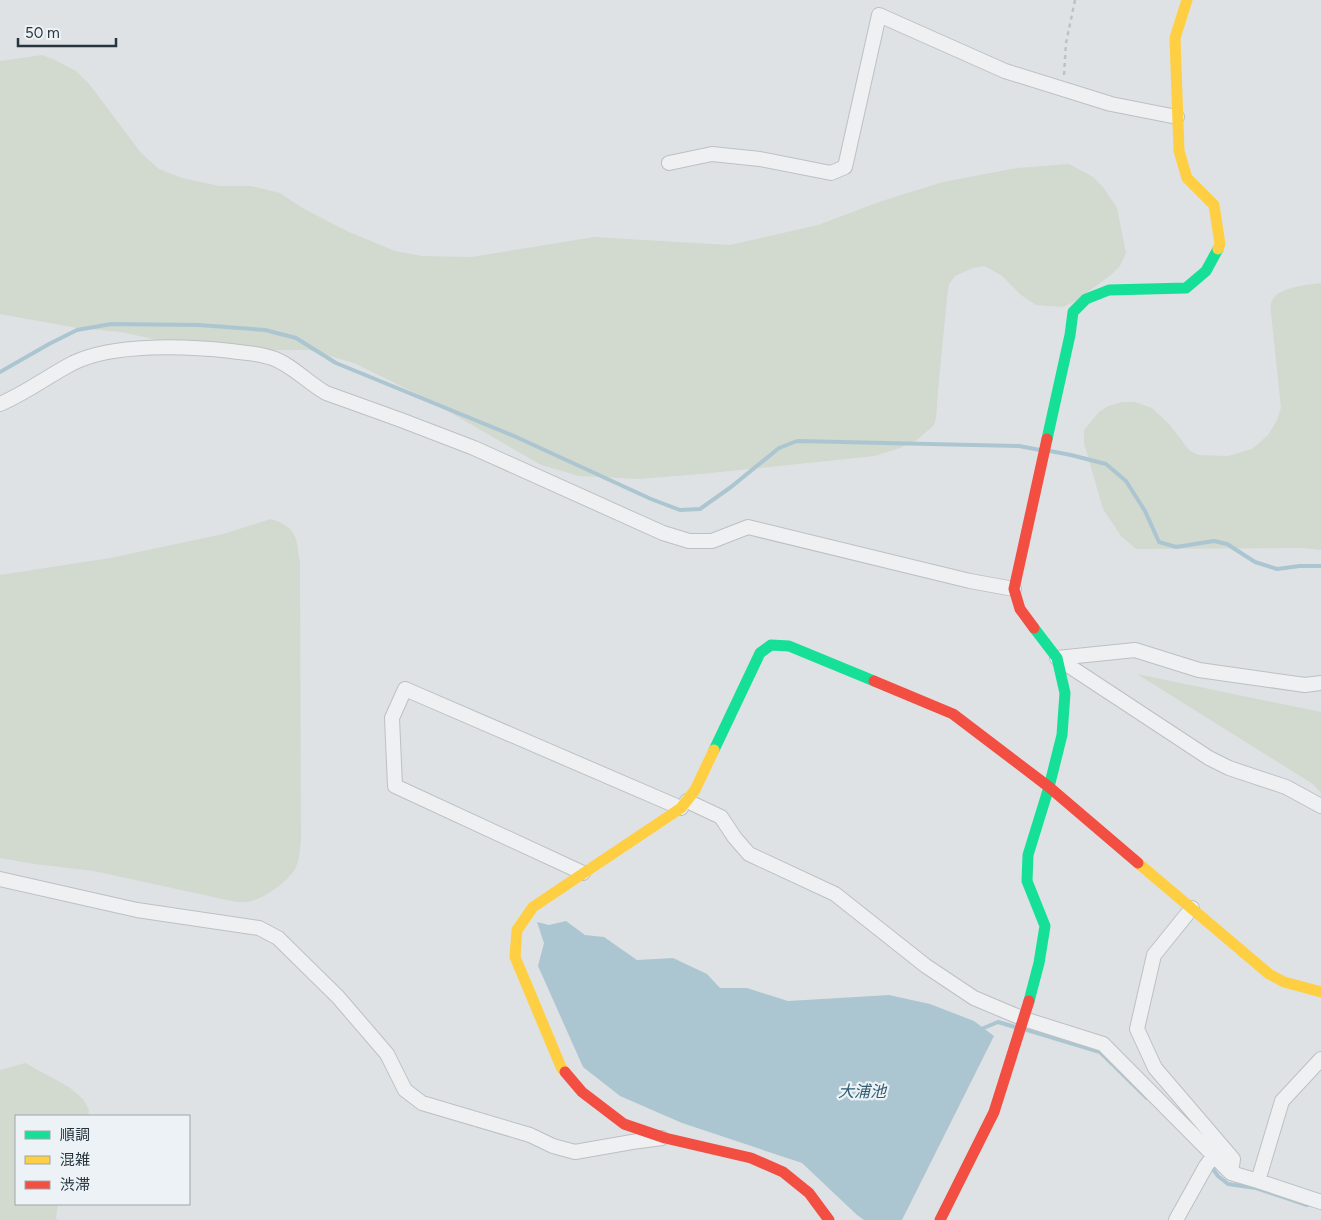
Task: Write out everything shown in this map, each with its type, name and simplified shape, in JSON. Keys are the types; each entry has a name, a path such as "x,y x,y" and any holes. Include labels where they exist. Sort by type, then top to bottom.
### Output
{"street":[{"path":"1187,0 1175,38 1179,151 1187,178 1214,205 1220,244 1206,270 1186,288 1109,290 1086,299 1073,312 1070,335 1014,589 1020,609 1057,658 1209,758 1229,768 1286,787 1321,806"},
{"path":"669,163 712,154 760,159 831,173 845,167 879,14 1005,71 1111,104 1177,117"},
{"path":"0,404 17,397 74,363 115,351 199,348 255,354 282,362 326,393 474,448 663,533 689,541 712,541 748,527 970,581 1014,589"},
{"path":"829,1220 809,1193 783,1172 751,1158 665,1138 624,1124 582,1092 561,1067 515,957 517,930 533,907 684,804 695,790 760,653 771,645 789,646 953,714 1049,786 1269,974 1284,982 1321,992"},
{"path":"1057,658 1135,650 1199,670 1305,685 1321,683"},
{"path":"940,1220 994,1112 1024,1019 1039,963 1045,926 1027,881 1028,854 1049,786 1062,735 1065,693 1057,658"},
{"path":"583,873 396,786 392,718 405,689 684,804 721,817 749,854 835,894 926,966 974,998 1024,1019 1103,1044 1231,1173 1258,1180 1321,1202"},
{"path":"0,879 137,910 259,928 278,938 338,997 387,1054 405,1090 422,1103 530,1135 553,1146 575,1152 665,1138"},
{"path":"1192,908 1154,955 1138,1029 1155,1068 1234,1159 1231,1173"},
{"path":"1258,1180 1282,1101 1321,1059"},
{"path":"1176,1220 1214,1155"}],"path":[{"path":"1063,89 1066,43 1075,0"}],"shaded area":[{"path":"42,55 76,71 90,85 141,153 159,169 182,178 219,186 251,186 280,193 304,209 349,232 395,251 422,256 472,257 594,237 730,245 818,225 882,201 943,182 1017,168 1069,164 1093,177 1103,187 1117,208 1126,253 1120,266 1111,275 1074,302 1063,307 1036,305 1021,295 1001,275 984,266 973,268 955,276 949,284 947,298 934,425 917,440 900,448 875,456 701,474 638,479 579,476 541,465 425,398 354,363 308,350 252,350 167,342 121,332 77,328 0,314 0,61"},
{"path":"1321,283 1321,550 1302,548 1136,549 1121,536 1103,509 1084,443 1084,430 1099,412 1108,406 1122,402 1135,402 1152,408 1170,425 1189,450 1198,455 1228,456 1252,449 1268,435 1277,420 1281,408 1271,313 1273,298 1284,290"},
{"path":"271,519 280,522 291,530 298,546 300,563 301,839 300,853 293,872 275,889 261,897 248,902 236,902 94,871 0,858 0,575 110,558 223,534"},
{"path":"1137,674 1321,712 1321,793 1313,784"},
{"path":"25,1063 69,1087 83,1099 89,1110 88,1115 15,1115 15,1205 58,1205 56,1218 58,1220 0,1220 0,1070"}],"water":[{"name":"大浦池","path":"566,921 585,935 604,937 637,960 673,958 707,974 720,988 747,988 788,1001 889,995 930,1004 974,1021 994,1036 902,1220 864,1220 802,1163 682,1123 620,1096 583,1067 538,966 544,943 537,922 549,925"}],"waterway":[{"path":"0,372 77,330 111,324 199,325 265,330 296,338 336,363 514,436 651,499 680,510 700,509 731,487 779,448 797,441 1019,446 1040,450"},
{"path":"1050,451 1106,464 1126,481 1145,511 1159,542 1176,547 1214,541 1227,544 1255,562 1277,569 1321,566"},
{"path":"979,1030 998,1022 1015,1027"},
{"path":"1027,1030 1100,1052 1147,1098"},
{"path":"1210,1165 1218,1176 1228,1184 1256,1188 1307,1205"}],"traffic: fast":[{"path":"1047,439 1070,335 1073,312 1086,299 1109,290 1186,288 1206,271 1218,249"},
{"path":"1029,1001 1039,963 1045,926 1027,881 1028,855 1049,787 1062,735 1065,693 1057,658 1034,628"},
{"path":"714,750 760,653 771,645 789,646 874,681"}],"traffic: slow":[{"path":"1187,0 1175,38 1179,151 1187,178 1214,205 1220,244 1218,249"},
{"path":"565,1072 561,1067 515,957 517,930 533,907 681,808 695,790 714,750"},
{"path":"1138,863 1269,974 1284,982 1321,992"}],"traffic: jam":[{"path":"1034,628 1020,609 1014,589 1047,439"},
{"path":"874,681 953,714 1049,787 1138,863"},
{"path":"940,1220 994,1112 1029,1001"},
{"path":"565,1072 582,1092 624,1124 665,1138 751,1158 783,1172 809,1193 829,1220"}]}
